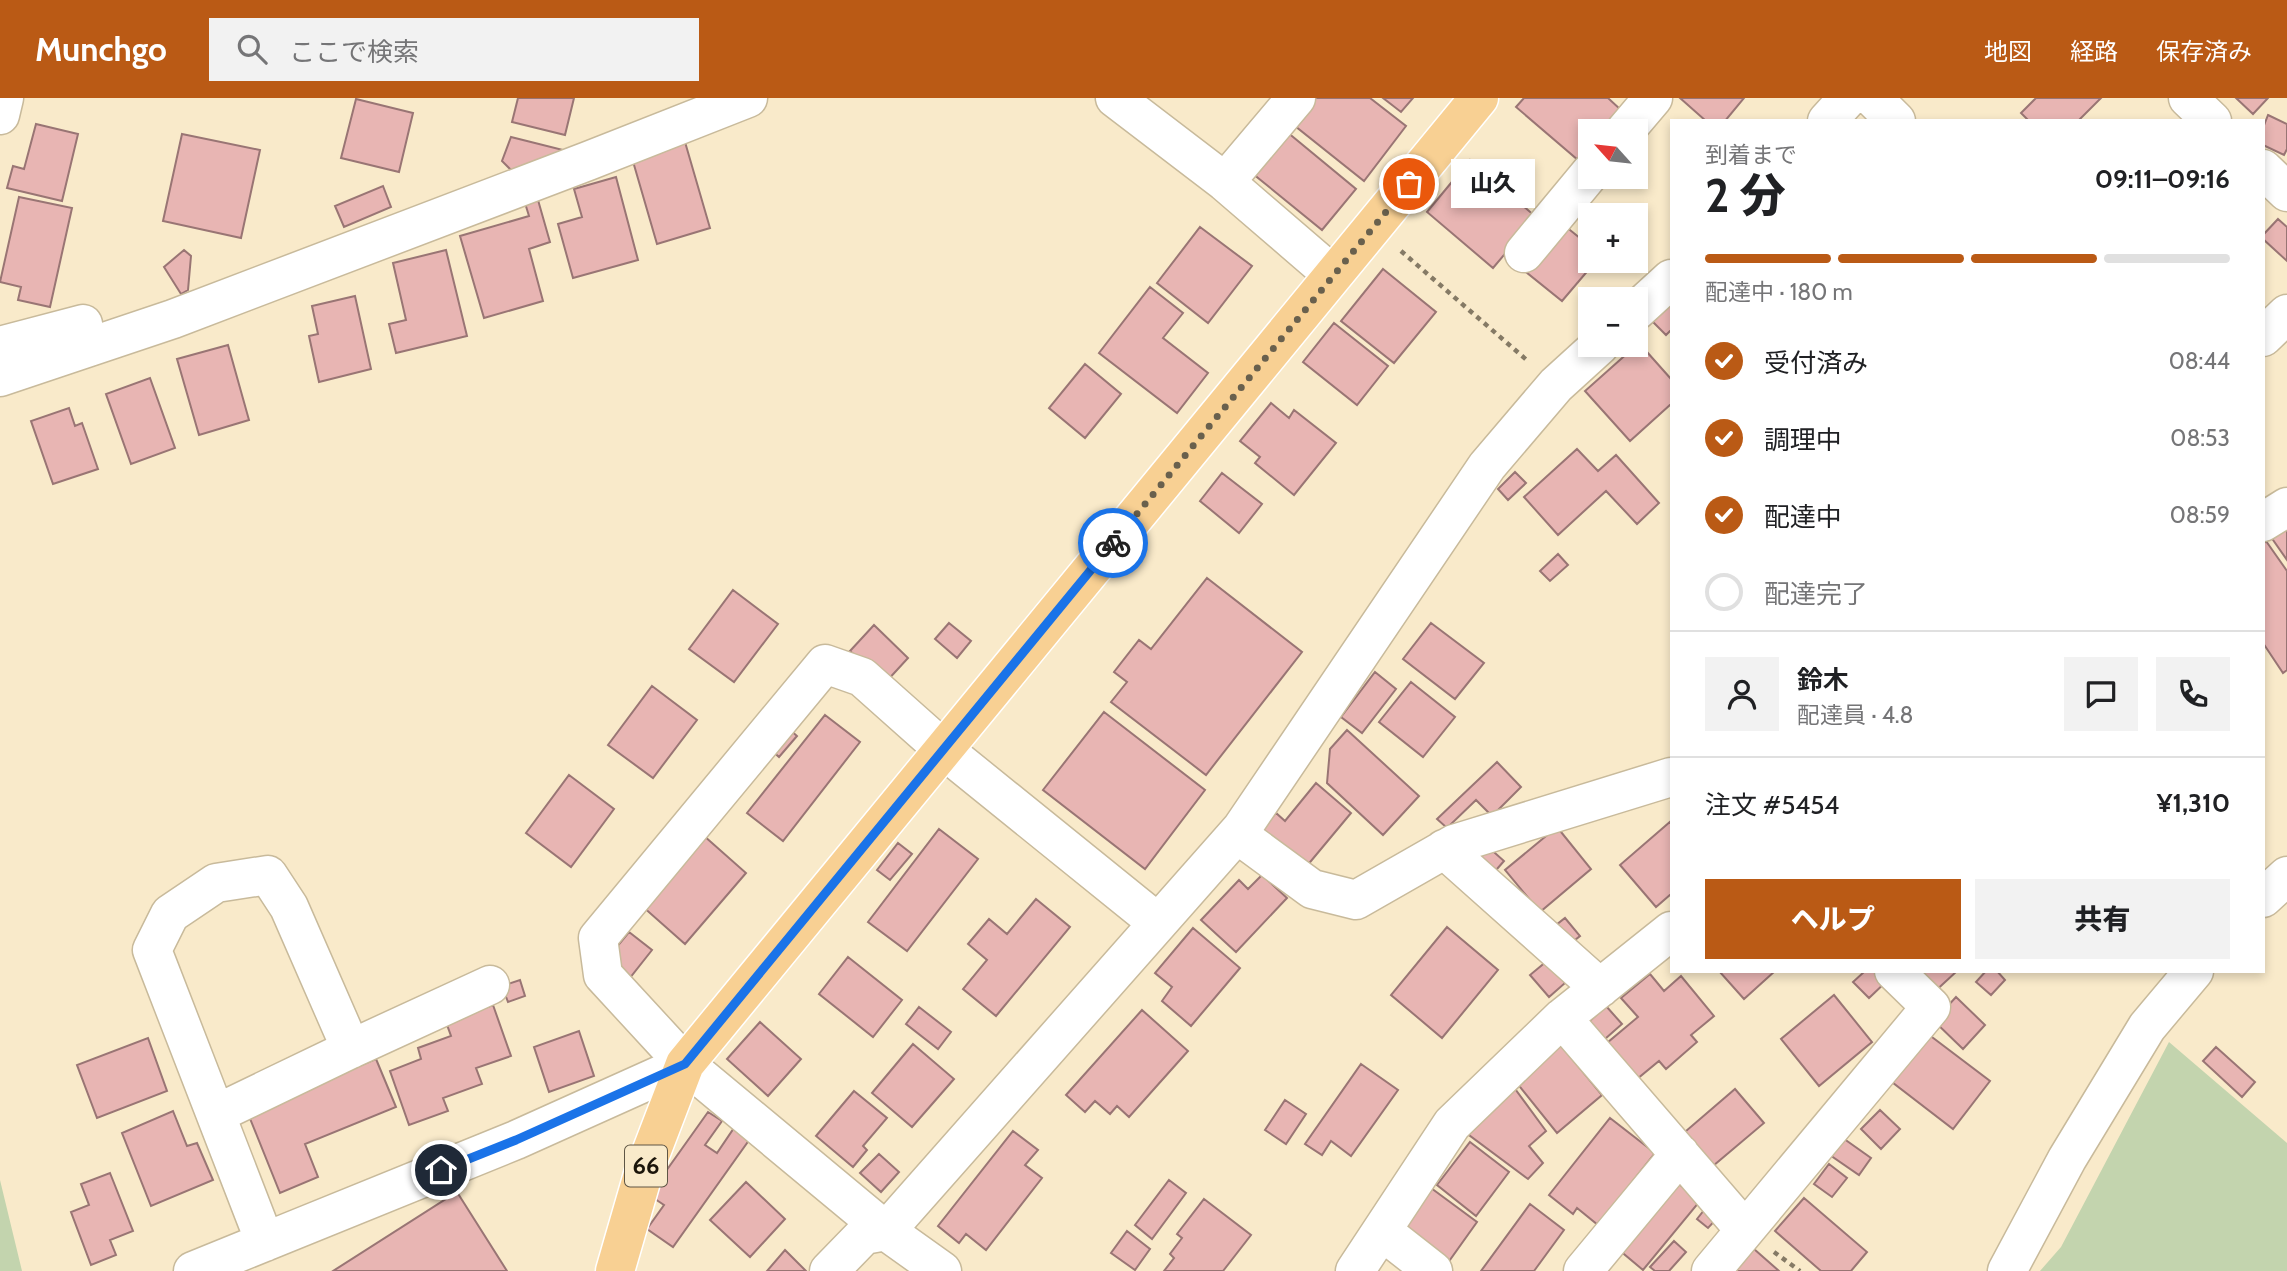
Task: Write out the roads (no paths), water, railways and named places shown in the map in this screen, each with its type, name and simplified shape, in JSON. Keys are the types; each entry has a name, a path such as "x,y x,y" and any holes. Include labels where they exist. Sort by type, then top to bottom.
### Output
{"main road":[{"name":"66","path":"615,1271 644,1171 685,1064 1479,98"}],"street":[{"path":"0,115 4,98"},
{"path":"0,377 173,319 589,162 748,98"},
{"path":"1115,98 1225,182 1333,275"},
{"path":"1225,182 1296,98"},
{"path":"1635,119 1653,98"},
{"path":"1829,119 1848,98"},
{"path":"1872,98 1894,119"},
{"path":"2188,98 2210,119"},
{"path":"2265,171 2287,192"},
{"path":"1524,253 1578,188"},
{"path":"1648,301 1670,280"},
{"path":"2265,335 2287,314"},
{"path":"0,346 92,321 173,319"},
{"path":"829,1271 864,1236 886,1231 1237,834 1487,466 1556,385 1587,357"},
{"path":"2265,521 2287,507"},
{"path":"942,1271 886,1231 685,1064 603,975 598,938 825,664 862,677 944,750 1158,923"},
{"path":"1237,834 1312,889 1356,900 1454,844 1670,777"},
{"path":"1444,849 1600,988"},
{"path":"265,1242 152,950 170,914 216,883 268,875 289,907 351,1049"},
{"path":"2265,896 2287,876"},
{"path":"1355,1271 1452,1124 1562,1018 1670,932"},
{"path":"1711,1271 1931,1007 1896,973"},
{"path":"2007,1271 2067,1159 2147,1027 2192,973"},
{"path":"216,1114 490,985"},
{"path":"1562,1018 1745,1230"},
{"path":"193,1271 516,1140 685,1064"},
{"path":"1583,1271 1680,1154"},
{"path":"886,1231 900,1271"},
{"path":"1382,1231 1433,1271"}],"place":[{"name":"山久","path":"1409,184"}]}
